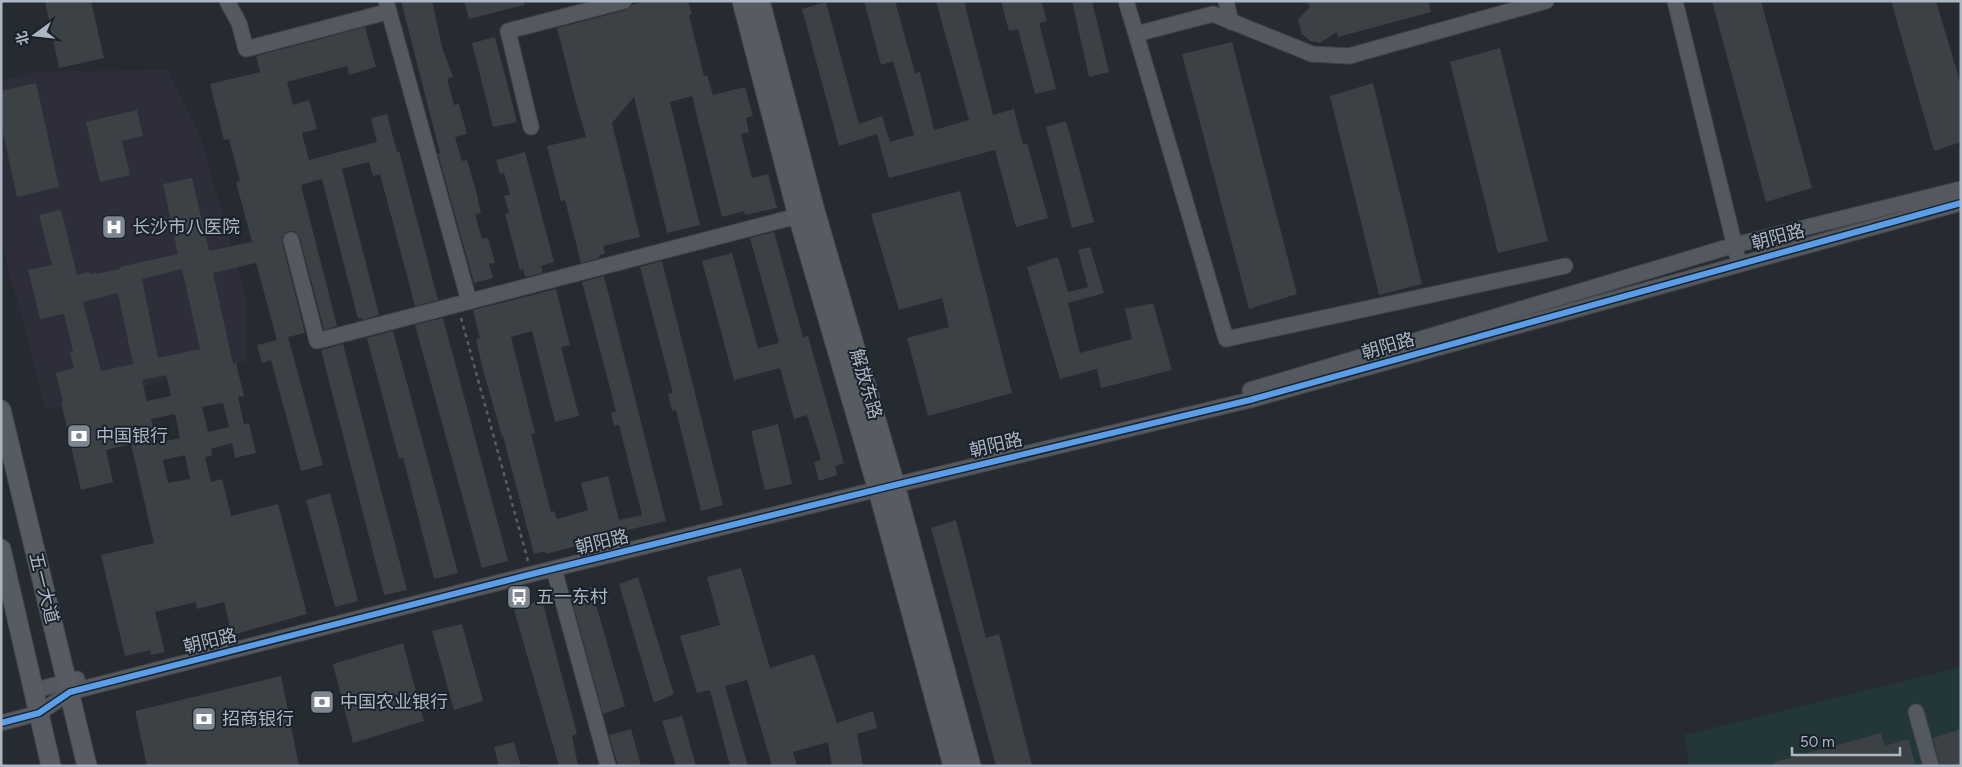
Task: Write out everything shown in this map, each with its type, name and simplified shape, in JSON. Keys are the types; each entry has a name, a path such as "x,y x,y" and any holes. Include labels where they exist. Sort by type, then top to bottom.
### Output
{"main road":[{"name":"解放东路","path":"742,1 971,766"},
{"name":"解放东路","path":"760,1 807,214"},
{"name":"五一大道","path":"1,410 87,766"},
{"name":"解放东路","path":"885,483 953,766"},
{"name":"五一大道","path":"1,549 51,766"}],"street":[{"path":"227,1 239,23 246,49 382,8 463,303"},
{"path":"531,127 508,31 624,1"},
{"path":"1126,1 1226,338 1565,266"},
{"path":"1226,1 1231,22"},
{"path":"1675,1 1739,263"},
{"path":"1136,34 1212,14 1312,54 1350,56 1542,2"},
{"name":"朝阳路","path":"33,691 69,687 554,569 1248,390 1735,245 1961,189"},
{"name":"朝阳路","path":"39,713 69,687 529,565 1250,400 1961,203"},
{"path":"291,240 317,341 807,214"},
{"path":"554,569 608,766"},
{"path":"1916,712 1931,766"},
{"path":"1,722 39,713"}],"path":[{"path":"463,303 529,565"}],"shaded area":[{"name":"长沙市八医院","path":"168,70 201,139 246,297 247,361 46,410 1,240 1,81 31,72"},
{"path":"1961,667 1961,766 1689,766 1684,735"}],"building":[{"path":"45,1 91,1 104,58 59,68"},
{"path":"401,1 432,1 442,47 453,77 447,79 454,105 459,104 467,134 455,137 462,161 467,160 475,187 481,213 475,214 482,239 488,238 495,263 489,264 493,278 474,283 438,154 440,153"},
{"path":"464,1 524,1 524,5 469,19"},
{"path":"645,1 688,1 692,14 689,15 704,76 707,75 713,95 745,87 753,116 746,118 749,132 741,134 752,178 768,174 777,208 745,215 744,211 722,217 692,96 670,102 700,225 667,233 634,97 612,123 640,237 603,246 605,254 599,255 599,258 581,263 565,200 561,201 547,146 586,137 557,28 626,10 632,5"},
{"path":"864,1 895,1 915,73 920,72 934,130 969,120 936,1 964,1 993,115 1014,109 1023,145 1027,143 1048,218 1016,227 995,150 889,178 877,134 839,146 802,9 826,2 859,124 882,116 890,142 914,135 893,61 881,65"},
{"path":"1001,1 1041,1 1047,21 1039,23 1056,89 1035,94 1018,29 1009,31"},
{"path":"1072,1 1092,1 1109,72 1089,77"},
{"path":"1306,1 1428,1 1431,12 1338,37 1337,32 1320,43 1310,41 1302,34 1298,19 1310,7"},
{"path":"1712,1 1761,1 1812,188 1766,202"},
{"path":"1891,1 1936,1 1961,85 1961,142 1934,151"},
{"path":"365,27 376,67 349,75 347,66 287,82 293,105 309,100 317,129 302,133 309,160 377,142 371,118 387,114 397,152 399,151 438,300 415,306 380,174 373,176 369,162 342,169 379,315 362,320 362,318 358,319 322,179 301,185 337,326 324,330 300,238 294,231 288,231 282,237 282,242 305,333 288,337 323,465 301,471 271,360 262,363 257,345 277,340 256,263 213,273 233,364 236,363 244,396 238,397 244,424 249,423 256,453 235,458 232,443 211,449 212,456 205,457 211,482 222,479 231,516 278,504 307,614 232,635 224,602 197,609 196,602 155,612 165,652 151,655 150,650 125,656 101,555 154,543 131,444 106,450 113,482 81,490 56,373 74,368 70,353 73,352 64,314 40,319 28,270 52,265 39,215 61,210 77,275 89,272 90,274 96,274 120,269 120,267 178,254 163,184 192,178 209,251 252,242 236,182 240,181 229,139 224,140 210,84 260,72 256,56","holes":["182,269 200,349 158,358 142,279","118,293 133,364 101,371 83,302","166,375 171,396 147,401 142,380","223,403 229,427 208,432 202,407","175,414 180,438 157,443 151,419","185,455 190,479 168,483 163,460"]},
{"path":"495,37 517,122 493,127 472,43"},
{"path":"1232,42 1297,294 1249,309 1182,54"},
{"path":"1500,48 1548,241 1498,253 1450,62"},
{"path":"36,83 59,187 17,197 1,123 1,91"},
{"path":"1373,83 1422,284 1379,295 1330,96"},
{"path":"137,110 143,136 122,141 130,175 100,182 86,122"},
{"path":"1066,121 1094,222 1072,228 1046,127"},
{"path":"525,152 554,262 541,266 543,273 525,277 523,269 520,270 505,214 509,213 504,196 510,194 504,173 500,174 496,160"},
{"path":"960,191 1012,393 928,416 907,338 949,327 942,298 899,310 871,214"},
{"path":"774,232 803,337 808,336 844,463 835,466 837,475 819,481 814,462 821,460 807,415 794,419 780,368 734,380 702,261 732,253 758,348 779,343 750,238"},
{"path":"1090,247 1104,293 1068,303 1080,353 1132,339 1125,309 1153,303 1172,370 1101,388 1097,369 1060,379 1027,267 1058,257 1068,292 1088,287 1078,250"},
{"path":"662,261 723,505 701,511 676,410 672,411 668,394 673,393 640,267"},
{"path":"604,276 666,521 611,534 611,537 546,554 545,551 534,554 503,436 483,370 476,339 480,338 473,310 556,289 570,345 561,347 579,416 555,422 532,331 511,337 535,433 531,434 551,512 554,511 557,519 588,510 581,483 608,476 619,520 642,515 619,425 614,426 611,413 616,411 582,282"},
{"path":"443,318 508,561 482,568 415,325"},
{"path":"393,331 458,573 434,579 403,457 399,459 367,338"},
{"path":"343,344 407,590 384,595 321,350"},
{"path":"778,424 792,484 765,490 751,431"},
{"path":"330,493 358,601 335,607 306,500"},
{"path":"956,520 986,638 999,634 1032,766 996,766 931,528"},
{"path":"741,568 770,668 814,654 837,723 873,711 877,728 857,734 863,766 832,766 828,742 793,752 797,766 772,766 747,680 725,686 748,766 730,766 710,690 697,693 680,636 720,625 707,577"},
{"path":"638,577 674,694 654,703 619,584"},
{"path":"591,587 625,706 603,714 570,593"},
{"path":"542,600 577,734 572,736 578,766 559,766 514,610"},
{"path":"462,624 483,701 454,710 432,631"},
{"path":"403,643 424,721 353,743 333,664"},
{"path":"281,676 299,766 147,766 135,711"},
{"path":"682,716 696,766 676,766 662,721"},
{"path":"631,729 641,766 618,766 609,735"},
{"path":"1961,729 1961,766 1940,766 1933,738"},
{"path":"1881,733 1885,746 1908,739 1916,766 1775,766 1774,762"},
{"path":"514,742 521,766 499,766 494,747"}],"cycle path":[{"path":"1,723 39,713 70,692 536,573 1250,400 1961,203"}],"place":[{"name":"长沙市八医院","path":"114,227"},
{"name":"中国银行","path":"79,436"},
{"name":"五一东村","path":"519,597"},
{"name":"中国农业银行","path":"322,702"},
{"name":"招商银行","path":"204,719"}]}
